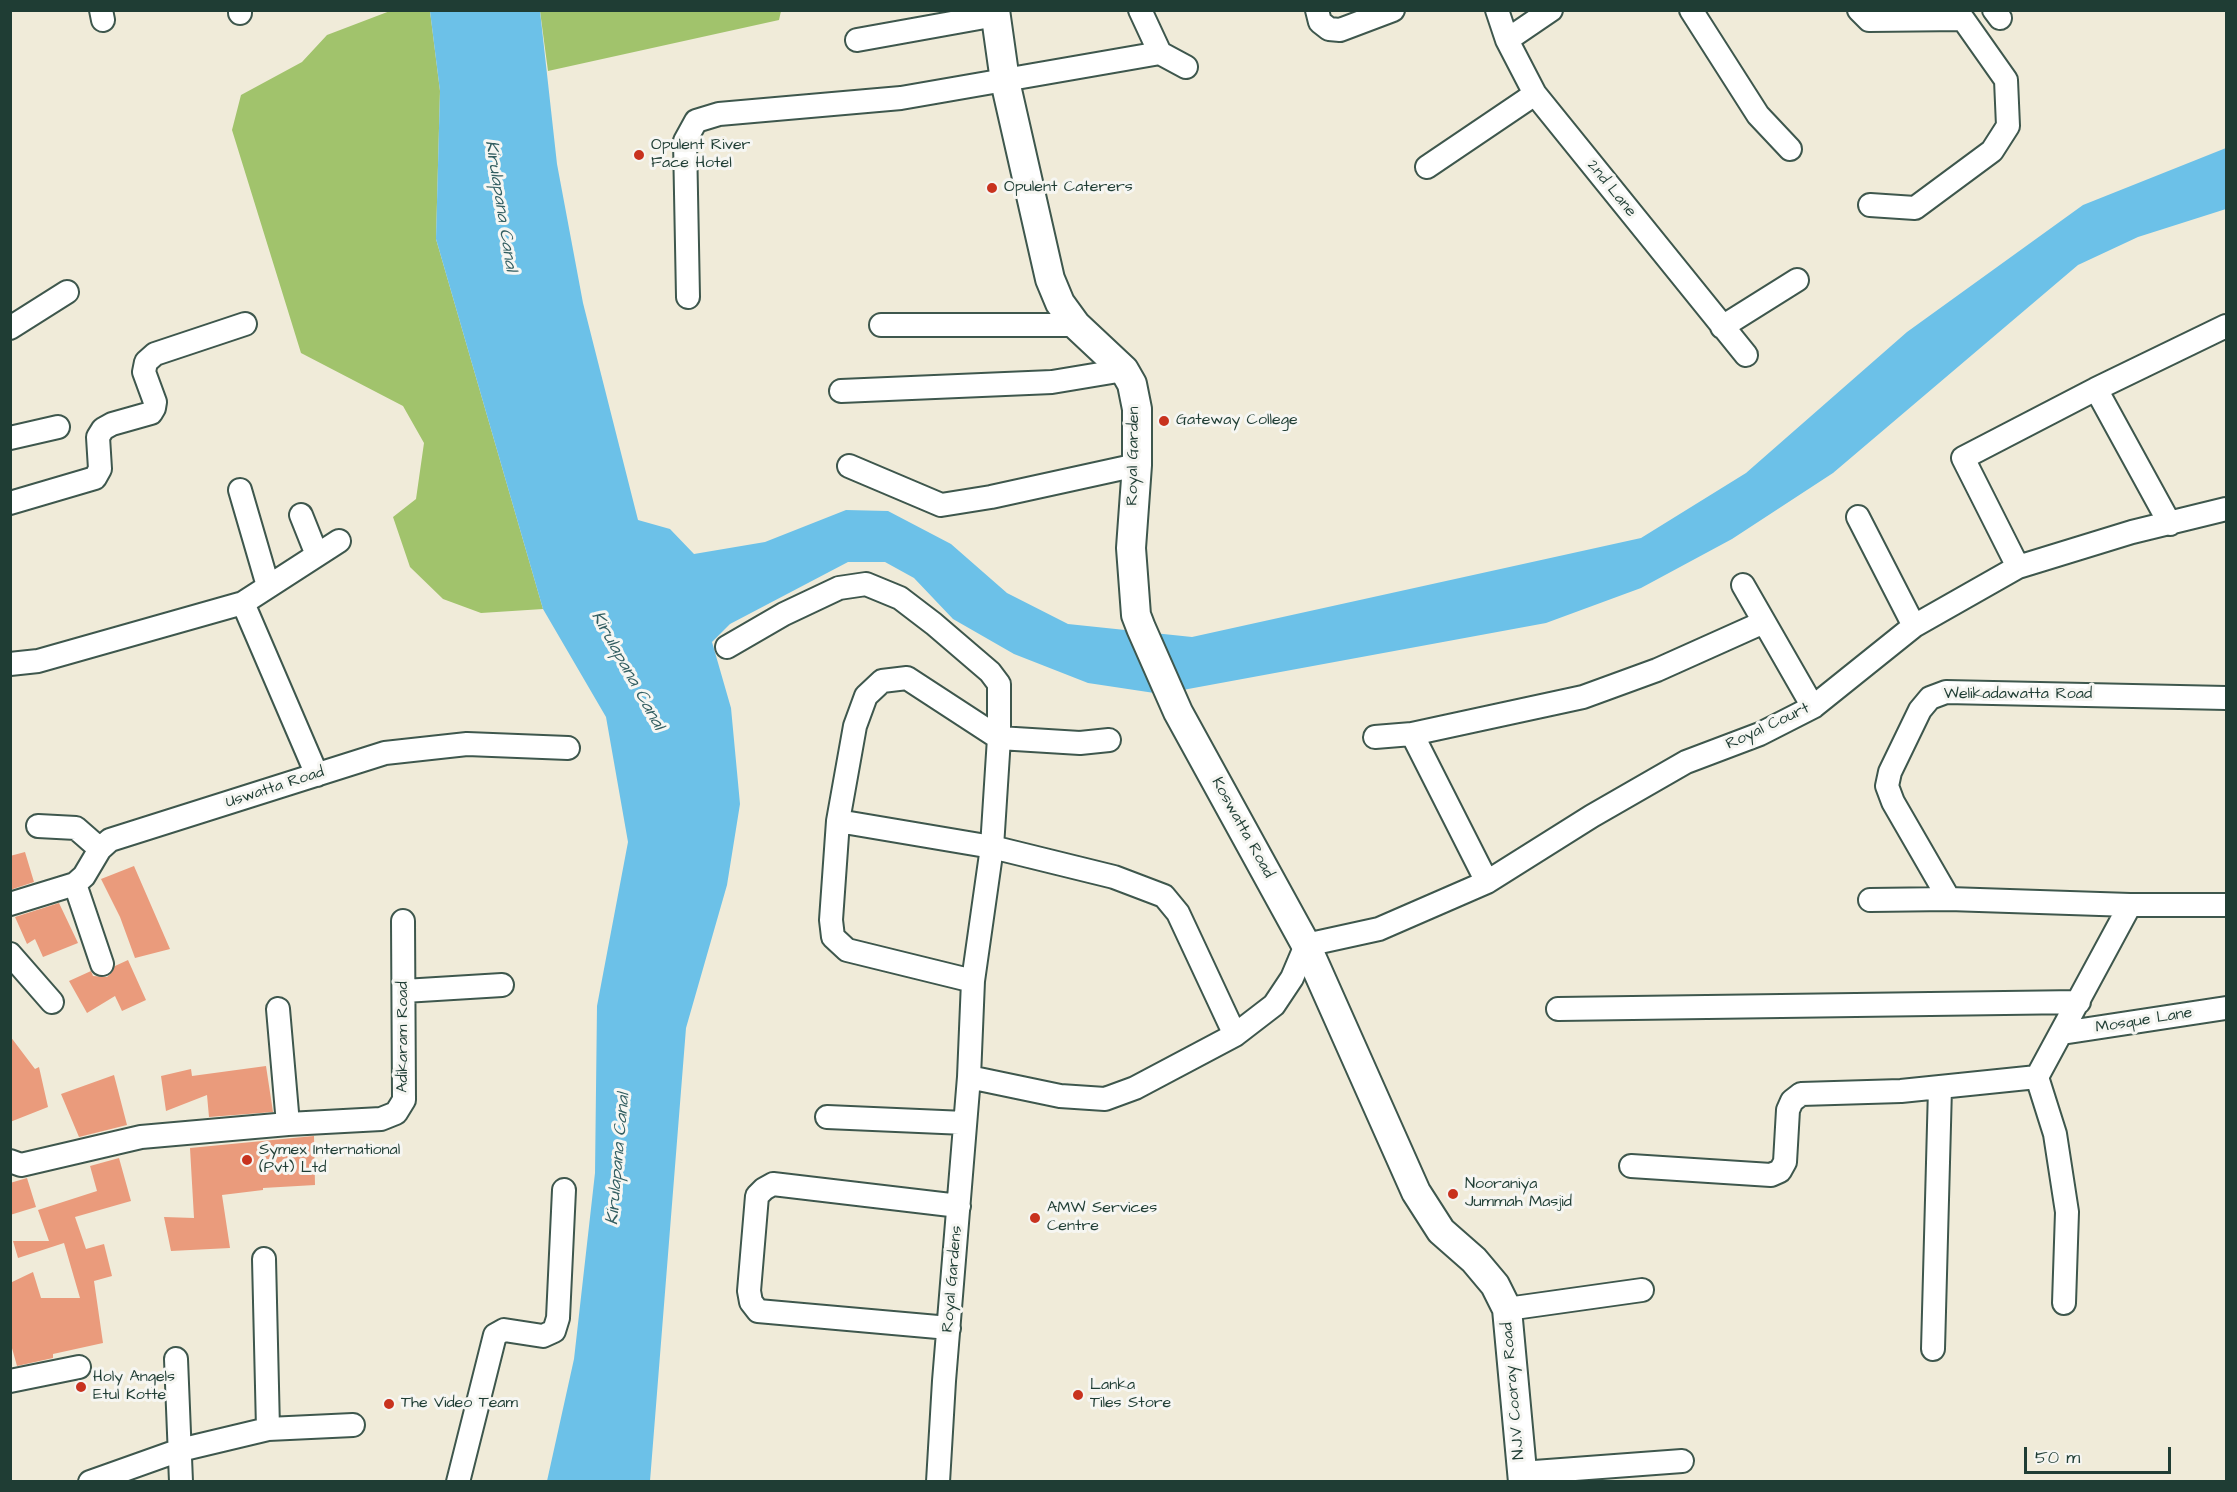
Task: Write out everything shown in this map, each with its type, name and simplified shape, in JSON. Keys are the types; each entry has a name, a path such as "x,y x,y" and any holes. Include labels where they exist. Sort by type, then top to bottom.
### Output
{"street":[{"path":"1140,10 1160,53 1186,67"},
{"path":"1317,10 1320,22 1329,29 1340,30 1393,10"},
{"name":"2nd Lane","path":"1497,10 1507,40 1535,94 1746,355"},
{"path":"1507,40 1551,10"},
{"path":"1691,10 1758,115 1790,149"},
{"path":"1859,10 1869,20 1963,19 2006,80 2008,126 1992,151 1915,208 1870,205"},
{"path":"857,40 996,13"},
{"name":"Royal Garden","path":"996,13 1005,81 1050,279 1060,303 1076,325 1124,370 1132,384 1137,409 1137,465 1131,548 1136,615 1178,712"},
{"path":"688,297 685,141 696,121 718,114 901,98 1160,53"},
{"path":"1427,167 1535,94"},
{"path":"1722,327 1797,280"},
{"path":"10,328 67,292"},
{"path":"10,503 96,478 100,469 99,437 103,429 112,424 151,413 154,408 144,372 147,362 155,354 245,324"},
{"path":"881,325 1076,325"},
{"path":"2018,567 1964,458 2096,389 2226,326"},
{"path":"841,391 1052,382 1124,370"},
{"path":"2096,389 2170,524"},
{"path":"10,438 58,427"},
{"path":"849,466 941,505 991,497 1137,465"},
{"path":"240,490 268,586"},
{"name":"Royal Court","path":"1306,945 1379,930 1486,882 1592,816 1686,762 1760,734 1813,707 1914,626 2018,567 2132,532 2226,509"},
{"path":"301,515 317,555"},
{"path":"1858,517 1914,626"},
{"path":"10,664 38,661 243,603 339,541"},
{"name":"Royal Gardens","path":"728,647 784,614 839,588 866,584 900,598 990,672 999,684 999,738 992,847 974,981 969,1077 944,1381 939,1482"},
{"path":"1743,585 1813,707"},
{"path":"243,603 317,775"},
{"path":"1375,737 1412,734 1583,697 1657,670 1764,622"},
{"path":"974,981 847,950 833,937 832,892 838,821 855,726 866,696 882,681 907,678 999,738 1080,743 1109,740"},
{"name":"Welikadawatta Road","path":"1949,899 1893,802 1887,786 1890,772 1920,710 1930,698 1946,692 2226,698"},
{"name":"Koswatta Road","path":"1178,712 1306,945 1356,1057"},
{"path":"1412,734 1486,882"},
{"name":"Uswatta Road","path":"100,849 110,840 385,753 467,744 568,748"},
{"path":"838,821 992,847 1114,878 1164,896 1178,913 1235,1035"},
{"path":"10,904 75,884 84,876 100,849 76,828 38,826"},
{"path":"75,884 102,964"},
{"path":"1870,900 1949,899 2130,905 2226,905"},
{"path":"2064,1303 2067,1212 2055,1134 2037,1077 2130,905"},
{"name":"Adikaram Road","path":"10,1161 21,1166 141,1137 288,1124 381,1119 396,1113 404,1100 403,921"},
{"path":"969,1077 1060,1096 1105,1099 1135,1088 1235,1035 1274,1005 1292,978 1306,945"},
{"path":"10,954 52,1002"},
{"path":"404,991 502,985"},
{"path":"1558,1009 2079,1002"},
{"name":"Mosque Lane","path":"2062,1033 2226,1008"},
{"path":"278,1009 288,1124"},
{"name":"N.J.V Cooray Road","path":"1356,1057 1416,1192 1441,1231 1481,1268 1507,1309 1522,1477"},
{"path":"1631,1166 1771,1175 1780,1171 1785,1162 1788,1110 1792,1101 1801,1094 1940,1088 2037,1077"},
{"path":"1933,1349 1940,1088"},
{"path":"827,1117 965,1123"},
{"path":"949,1328 758,1311 751,1302 749,1291 757,1196 773,1184 959,1206"},
{"path":"458,1482 491,1348 498,1331 543,1336 554,1331 558,1318 564,1190"},
{"path":"264,1259 268,1429"},
{"path":"1507,1309 1642,1290"},
{"path":"176,1359 181,1482"},
{"path":"10,1381 79,1367"},
{"path":"90,1482 180,1450 268,1429 353,1425"},
{"path":"1522,1477 1682,1461"}],"green space":[{"path":"540,10 781,11 779,20 548,71"},
{"path":"390,11 430,11 440,91 436,239 543,609 481,613 443,599 410,567 393,517 416,499 424,443 403,406 301,353 232,130 241,95 302,62 327,35"}],"water":[{"name":"Kirulapana Canal","path":"430,11 540,11 557,164 583,303 638,520 670,529 694,554 765,542 846,510 888,511 951,544 1007,593 1068,624 1192,637 1641,538 1746,473 1907,332 2083,205 2226,148 2226,209 2138,237 2078,265 1833,473 1732,539 1641,588 1546,623 1161,694 1088,683 1014,654 953,619 914,578 885,562 848,562 730,624 712,642 731,708 740,804 727,885 686,1028 650,1481 547,1481 574,1359 595,1173 597,1006 628,842 606,717 543,609 436,239 440,91"}],"building":[{"path":"25,852 34,882 10,890 10,856"},
{"path":"134,866 170,949 135,958 120,917 101,879"},
{"path":"59,903 78,943 43,957 35,939 27,944 15,917"},
{"path":"128,960 146,1000 122,1011 115,996 87,1013 69,981 91,971 93,976 107,977 115,966"},
{"path":"10,1036 35,1069 39,1067 48,1107 10,1122"},
{"path":"266,1066 273,1112 209,1117 207,1095 166,1111 161,1076 191,1069 192,1076"},
{"path":"114,1075 127,1125 79,1137 61,1094"},
{"path":"314,1136 315,1185 263,1188 263,1190 222,1195 230,1248 171,1251 164,1217 194,1218 190,1148"},
{"path":"119,1158 131,1201 75,1217 86,1249 104,1244 112,1276 94,1281 103,1343 53,1354 53,1358 17,1366 10,1341 10,1283 33,1272 41,1298 80,1298 64,1243 18,1258 13,1241 49,1241 38,1210 97,1191 90,1166"},
{"path":"27,1178 36,1207 10,1215 10,1183"}],"place":[{"name":"Opulent River Face Hotel","path":"639,155"},
{"name":"Opulent Caterers","path":"992,188"},
{"name":"Gateway College","path":"1164,421"},
{"name":"Symex International (Pvt) Ltd","path":"247,1160"},
{"name":"Nooraniya Jummah Masjid","path":"1453,1194"},
{"name":"AMW Services Centre","path":"1035,1218"},
{"name":"Holy Angels Etul Kotte","path":"81,1387"},
{"name":"Lanka Tiles Store","path":"1078,1395"},
{"name":"The Video Team","path":"389,1404"}]}
